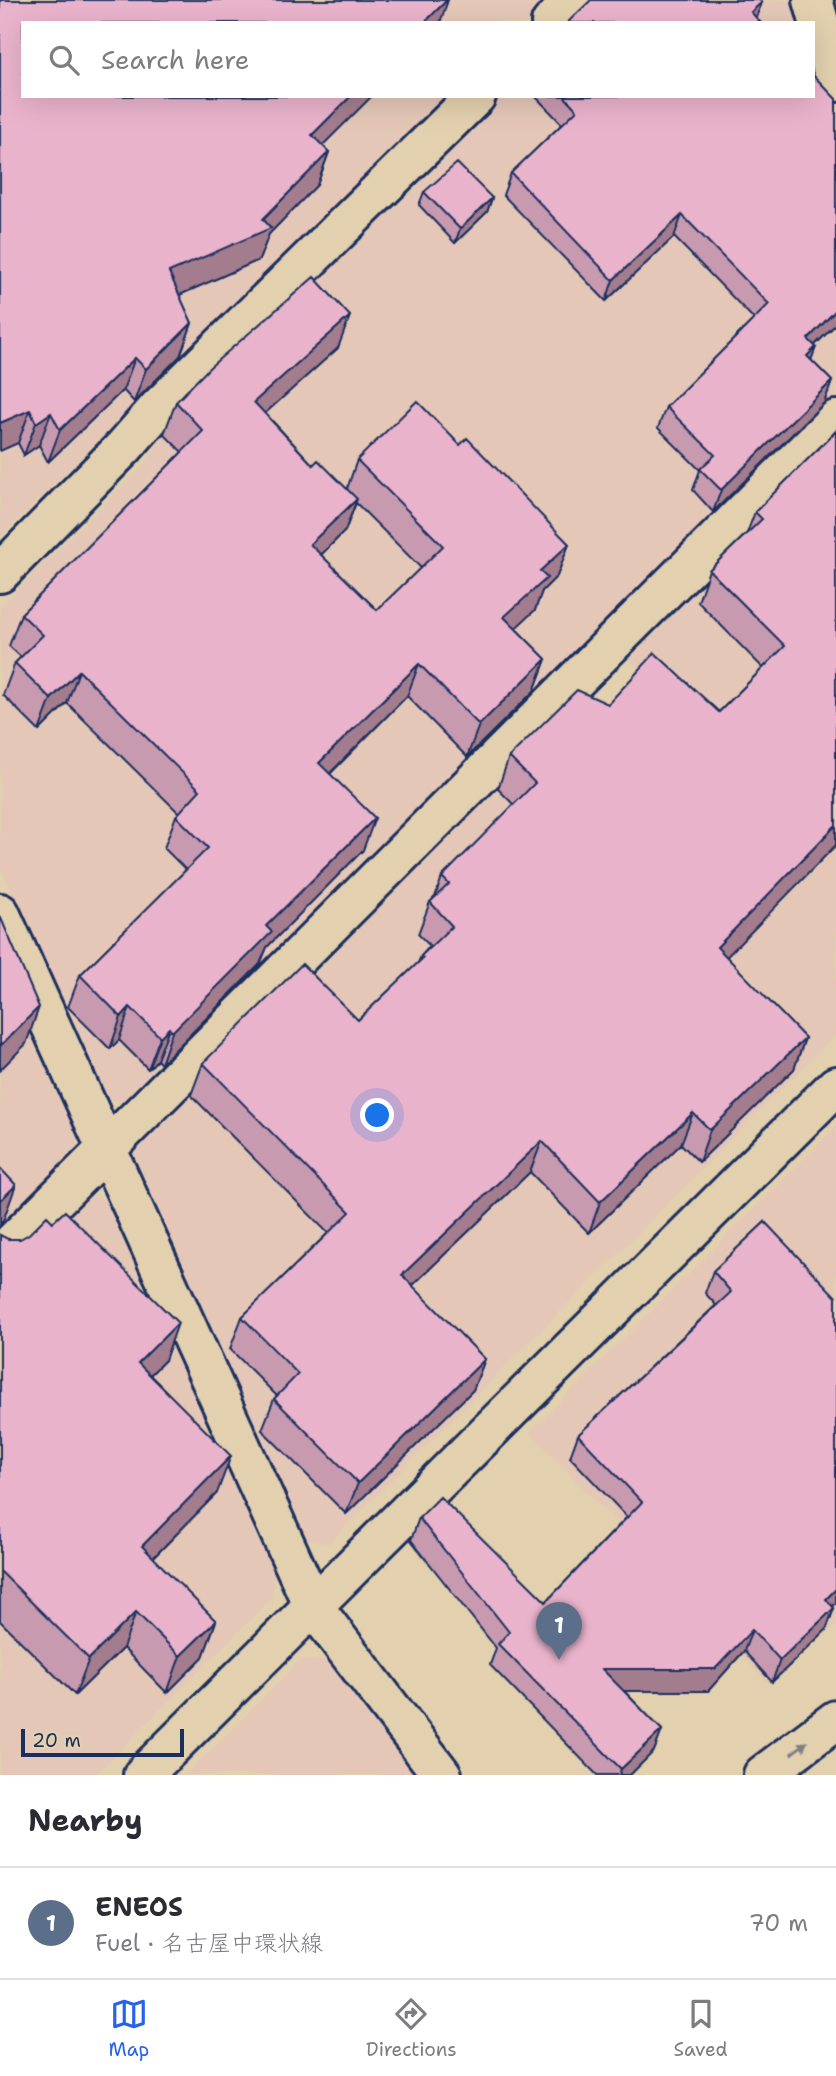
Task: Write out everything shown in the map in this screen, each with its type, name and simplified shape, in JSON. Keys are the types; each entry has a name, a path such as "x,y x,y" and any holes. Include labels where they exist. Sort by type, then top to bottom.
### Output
{"street":[{"path":"553,21 574,0"},
{"path":"813,0 836,82"},
{"path":"0,573 124,447 159,407 474,98"},
{"path":"0,1255 836,420"},
{"path":"0,913 313,1606 442,1775"},
{"path":"143,1775 836,1086"},
{"path":"763,1775 836,1720"}],"shaded area":[{"path":"0,0 549,0 528,21 21,21 21,98 449,98 0,537"},
{"path":"599,0 796,0 799,21 579,21"},
{"path":"501,98 814,98 836,133 836,404 132,1103 104,1099 0,866 0,607 144,464 165,434"},
{"path":"836,447 836,1034 329,1543 296,1537 132,1172 133,1144 502,778 773,800 626,656"},
{"path":"0,953 80,1132 75,1158 0,1234"},
{"path":"836,1127 836,1625 767,1682 530,1432"},
{"path":"84,1192 111,1201 275,1565 271,1599 95,1775 0,1775 0,1277"},
{"path":"301,1660 333,1660 420,1775 186,1775"}],"building":[{"path":"0,0 447,0 426,21 21,21 21,98 349,98 312,135 329,152 263,219 271,228 169,272 192,323 146,369 135,358 60,430 51,413 36,423 30,410 0,423"},
{"path":"591,0 762,2 751,12 759,21 569,21"},
{"path":"815,77 836,99 836,310 808,339 816,347 807,356 832,381 721,490 700,469 715,455 666,407 769,304 682,215 613,280 511,173 577,110 566,98 815,98"},
{"path":"457,163 492,198 460,229 424,192"},
{"path":"314,277 350,316 254,402 313,465 318,460 357,499 310,544 377,610 443,546 357,460 417,401 460,445 467,438 569,544 540,571 547,578 504,617 546,659 479,725 419,664 319,763 375,818 266,926 272,932 172,1032 169,1028 160,1037 130,1007 121,1017 80,975 208,848 176,816 200,790 79,671 51,699 15,663 43,635 21,614 203,431 176,402 210,367"},
{"path":"836,431 836,825 717,947 805,1038 710,1130 693,1113 600,1202 542,1141 402,1275 485,1359 358,1483 274,1399 298,1374 242,1317 350,1212 203,1063 302,964 358,1020 423,958 421,956 452,926 430,902 449,884 442,877 535,783 509,757 577,690 608,704 655,653 719,712 785,646 709,570 762,519 755,512"},
{"path":"0,916 39,1007 0,1046"},
{"path":"0,1168 16,1185 0,1201"},
{"path":"65,1211 178,1323 138,1363 231,1456 142,1546 216,1621 180,1656 136,1612 89,1659 0,1571 0,1235 8,1239 20,1239 47,1216 53,1222"},
{"path":"765,1222 836,1297 836,1589 826,1599 834,1608 780,1660 752,1630 715,1669 602,1669 662,1730 621,1769 498,1644 509,1632 419,1518 440,1497 546,1602 642,1502 578,1435 731,1292 713,1271"}],"place":[{"name":"ENEOS","path":"559,1660"}]}
